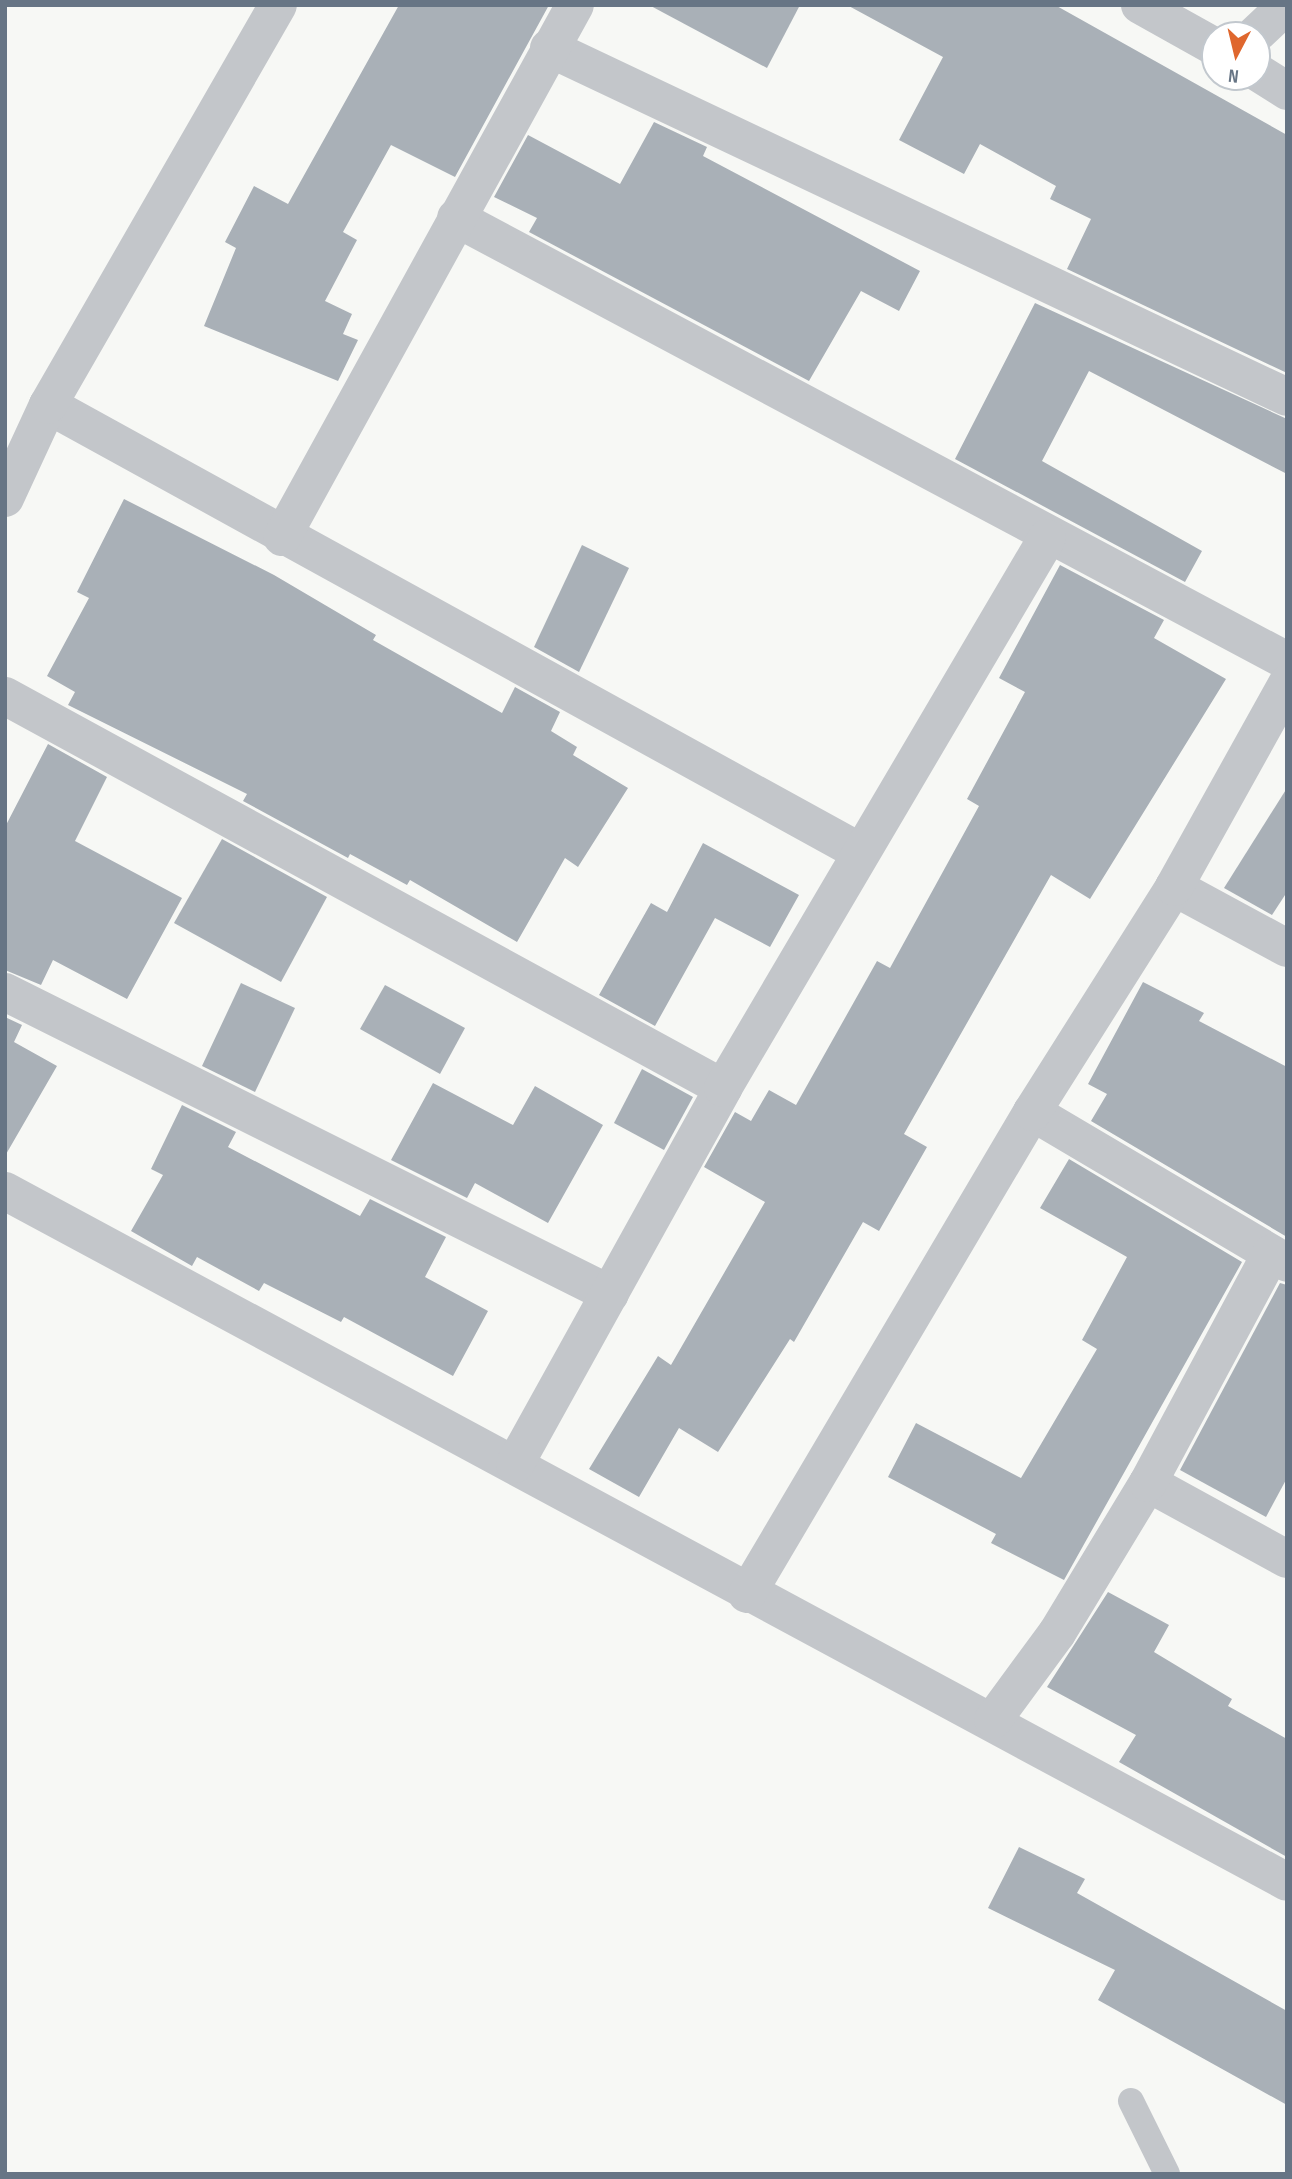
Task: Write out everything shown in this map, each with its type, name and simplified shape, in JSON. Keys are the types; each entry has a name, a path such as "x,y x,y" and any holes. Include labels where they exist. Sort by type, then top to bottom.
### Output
{"street":[{"path":"5,498 48,405 278,5"},
{"path":"282,537 575,5"},
{"path":"1140,5 1201,39"},
{"path":"1270,21 1287,5"},
{"path":"549,48 1287,397"},
{"path":"1271,81 1287,91"},
{"path":"456,218 1046,538 1287,661"},
{"path":"48,405 282,537 860,852"},
{"path":"515,1464 723,1088 1046,538"},
{"path":"747,1594 1032,1112 1174,887 1287,684"},
{"path":"5,696 723,1088"},
{"path":"1174,887 1287,948"},
{"path":"5,992 610,1294"},
{"path":"993,1720 1057,1633 1279,1259 1032,1112"},
{"path":"5,1191 515,1464 747,1594 993,1720 1287,1882"},
{"path":"1148,1483 1287,1559"}],"lane":[{"path":"1131,2101 1167,2174"}],"building":[{"path":"399,5 549,5 455,177 391,145 343,232 357,240 325,301 352,314 343,334 358,340 338,381 204,326 236,248 225,242 254,186 288,204"},
{"path":"649,5 800,5 767,68"},
{"path":"847,5 1055,5 1201,87 1201,91 1208,91 1287,135 1287,373 1067,269 1091,219 1050,199 1056,186 980,144 964,174 899,140 943,57"},
{"path":"654,122 707,147 703,156 920,271 899,311 861,291 809,381 529,232 537,218 494,197 528,135 620,184"},
{"path":"1035,303 1287,419 1287,474 1089,371 1042,461 1202,551 1185,582 955,459"},
{"path":"124,499 274,575 376,635 373,640 502,713 515,687 560,712 551,731 577,747 573,755 628,788 578,867 565,858 517,942 410,880 407,885 350,854 348,858 243,801 247,794 68,705 75,692 47,676 89,598 77,592"},
{"path":"582,545 629,568 579,672 534,647"},
{"path":"1060,565 1164,620 1154,638 1226,679 1090,899 1051,875 904,1134 927,1147 879,1231 863,1222 794,1342 790,1339 718,1452 679,1428 639,1497 589,1469 658,1356 671,1365 765,1202 704,1167 735,1112 751,1121 769,1090 796,1105 877,961 890,968 979,806 967,799 1025,692 999,678"},
{"path":"48,744 107,777 75,841 182,898 127,999 53,960 41,985 5,970 5,827"},
{"path":"1287,788 1287,892 1272,915 1224,888"},
{"path":"222,839 327,897 281,982 174,923"},
{"path":"703,843 799,895 770,947 715,918 655,1026 599,995 651,903 667,912"},
{"path":"1143,982 1204,1013 1199,1021 1287,1067 1287,1237 1091,1121 1107,1094 1088,1084"},
{"path":"241,983 295,1008 255,1092 202,1066"},
{"path":"385,985 465,1028 440,1074 360,1029"},
{"path":"5,1017 22,1025 14,1042 57,1066 5,1156"},
{"path":"642,1069 693,1097 664,1150 614,1123"},
{"path":"433,1083 513,1125 535,1086 603,1125 548,1223 475,1183 467,1198 391,1160"},
{"path":"182,1105 236,1132 228,1147 360,1216 370,1199 446,1237 425,1277 488,1311 453,1376 344,1317 341,1322 264,1283 259,1291 197,1257 192,1266 131,1231 163,1175 151,1169"},
{"path":"1069,1159 1242,1262 1064,1580 991,1543 996,1534 888,1477 916,1423 1021,1478 1097,1349 1082,1340 1127,1257 1040,1208"},
{"path":"1280,1283 1287,1285 1287,1478 1266,1517 1180,1470"},
{"path":"1108,1592 1169,1625 1154,1652 1232,1699 1228,1706 1287,1739 1287,1857 1119,1762 1136,1735 1047,1687"},
{"path":"1019,1847 1085,1879 1077,1893 1287,2011 1287,2105 1098,2000 1115,1970 988,1908"}]}
